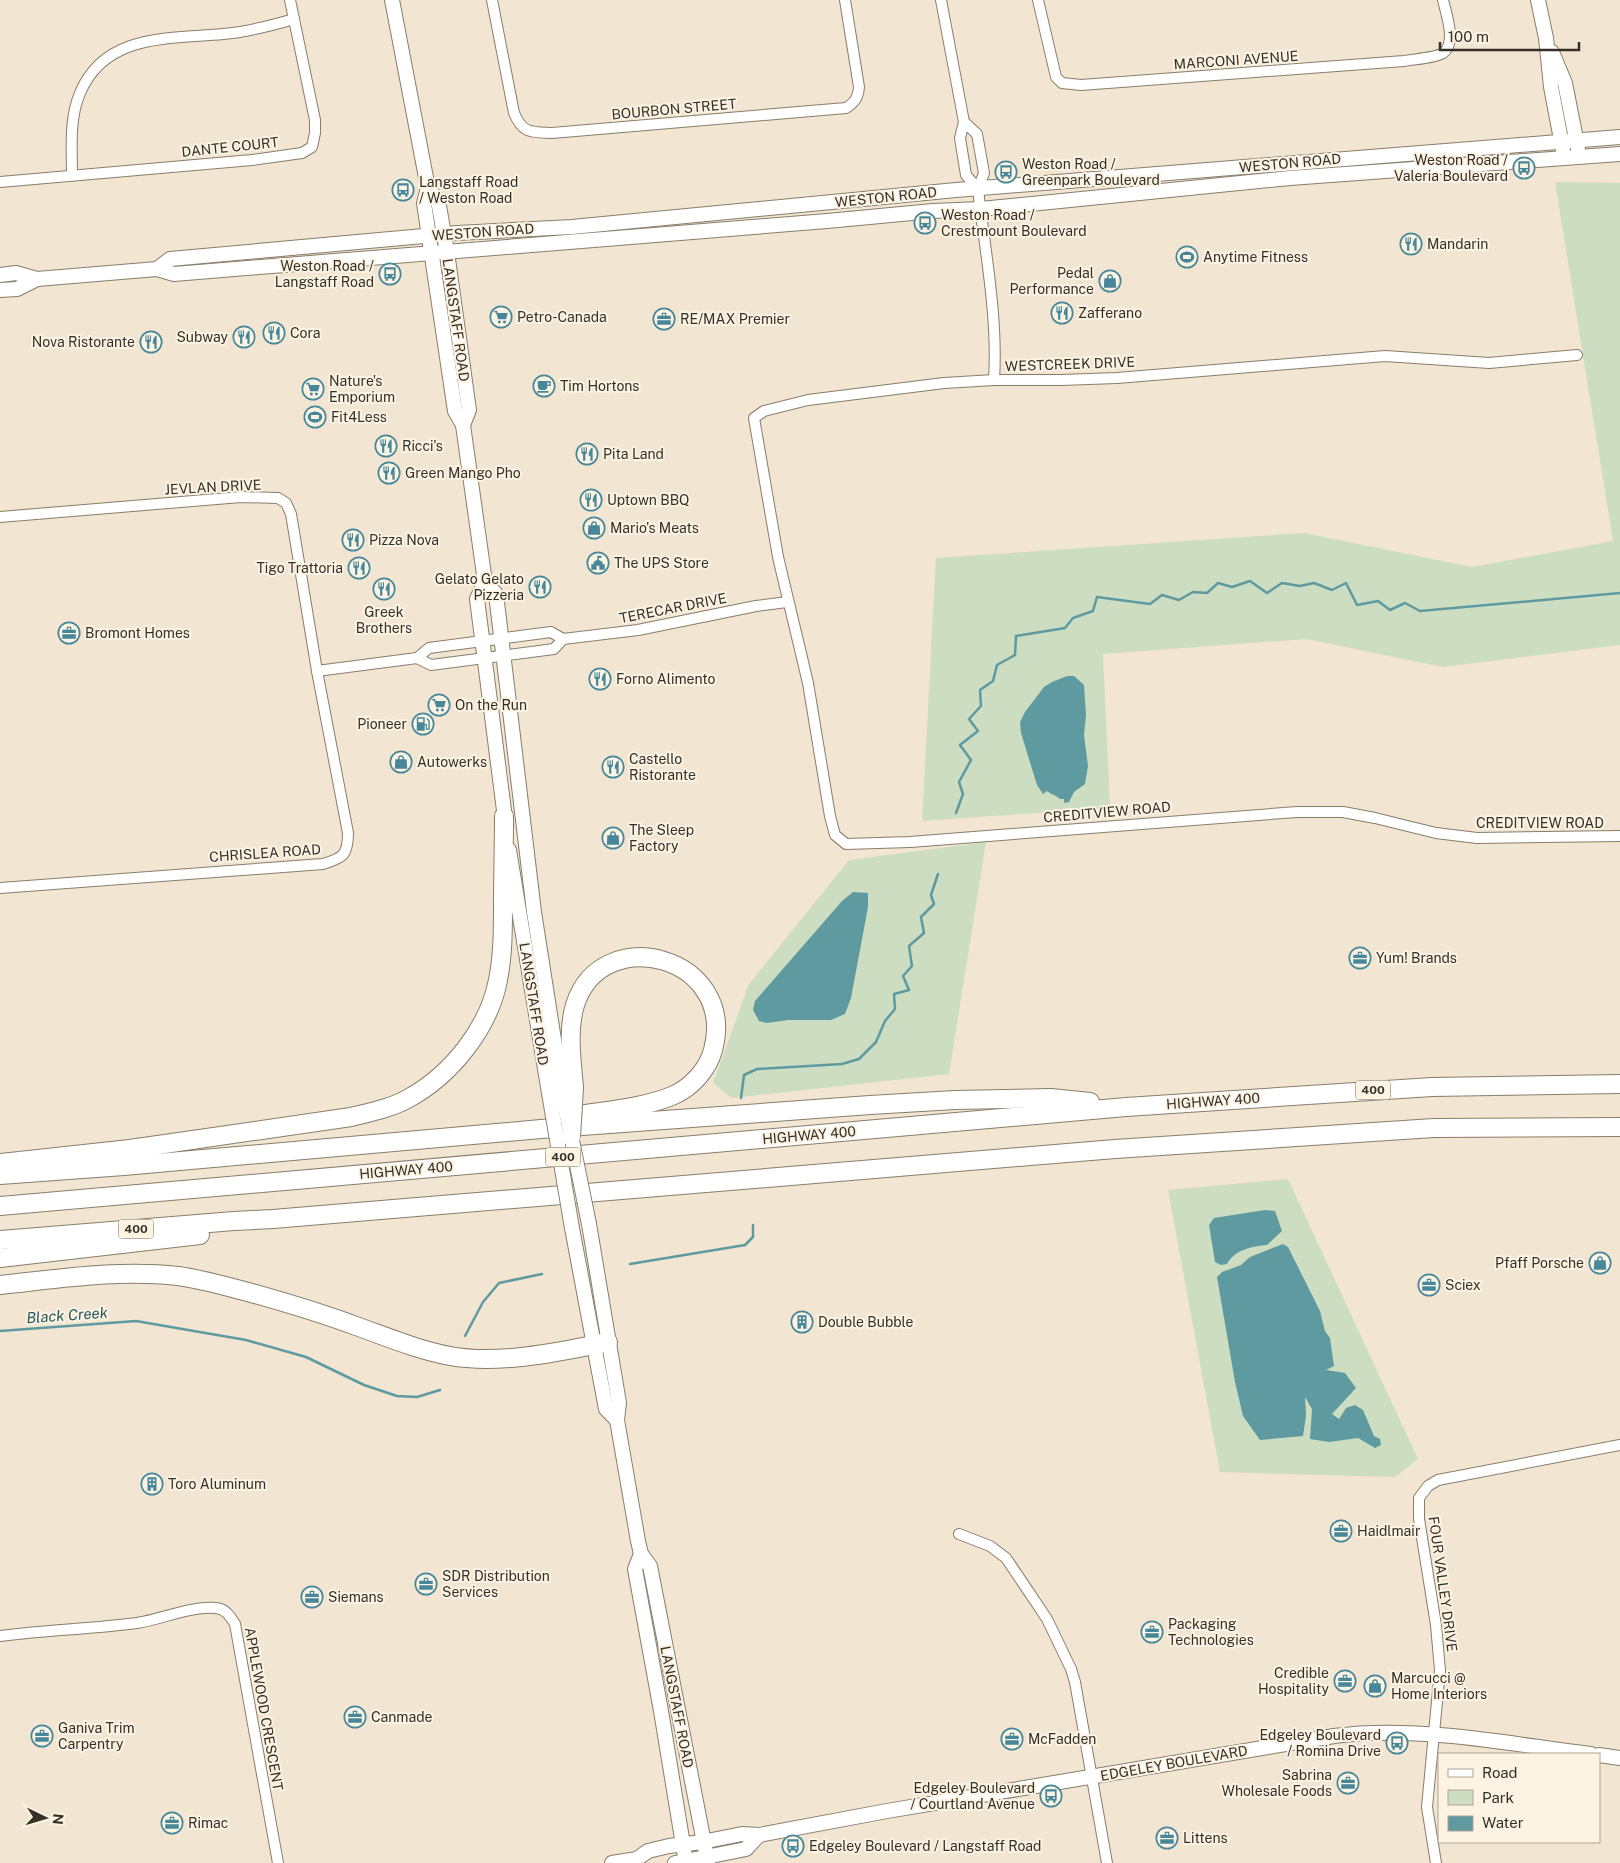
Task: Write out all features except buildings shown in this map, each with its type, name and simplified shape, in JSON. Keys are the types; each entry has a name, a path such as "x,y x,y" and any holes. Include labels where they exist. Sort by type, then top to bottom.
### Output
{"highway":[{"path":"0,1163 130,1149 351,1117 380,1110 407,1100 428,1087 449,1067 470,1042 489,1008 498,981 503,929 504,816"},
{"path":"541,1129 560,1119 654,1102 675,1095 697,1078 710,1061 715,1041 716,1023 712,1004 700,984 684,969 664,960 643,957 625,959 609,965 587,982 575,1004 562,1091 571,1136"},
{"name":"HIGHWAY 400","path":"0,1206 1126,1107 1432,1086 1620,1084"},
{"path":"0,1175 124,1166 541,1129 955,1100 1051,1098 1126,1107"},
{"name":"400","path":"0,1240 273,1219 1115,1148 1434,1128 1620,1126"},
{"path":"0,1258 248,1230 273,1219"},
{"path":"0,1285 136,1273 178,1276 217,1284 319,1312 420,1348 450,1356 470,1358 539,1354 601,1343"}],"main road":[{"name":"LANGSTAFF ROAD","path":"392,0 428,188 424,203 455,411 463,424 485,582 477,599 504,816 562,1091"},
{"path":"1538,0 1546,38 1551,88 1564,159"},
{"path":"1546,38 1565,83 1579,157"},
{"name":"WESTON ROAD","path":"157,269 170,259 444,234 572,227 978,189 1620,137"},
{"name":"WESTON ROAD","path":"0,275 16,273 37,279 157,269 174,274 432,254 933,210 980,208 1290,178 1620,154"},
{"name":"LANGSTAFF ROAD","path":"428,188 438,200 447,252 469,410 463,424"},
{"name":"WESTON ROAD","path":"0,290 17,289 37,279"},
{"name":"LANGSTAFF ROAD","path":"485,582 496,594 502,638 534,912 562,1091 572,1228 601,1343"},
{"name":"LANGSTAFF ROAD","path":"571,1136 589,1224 606,1409 617,1420 641,1554 650,1566 707,1860"},
{"name":"LANGSTAFF ROAD","path":"641,1554 635,1569 682,1844 682,1862"},
{"name":"EDGELEY BOULEVARD","path":"612,1863 641,1861 648,1850 682,1844 742,1834 759,1835 887,1811 1365,1732 1433,1735 1583,1753"},
{"path":"1600,1755 1620,1758"},
{"path":"682,1862 707,1860 746,1850 759,1835"}],"street":[{"name":"DANTE COURT","path":"0,182 252,160 302,152 312,147 315,120 290,0"},
{"name":"BOURBON STREET","path":"492,0 514,113 518,124 531,132 552,133 846,108 854,103 859,95 860,87 845,0"},
{"path":"942,0 964,122 960,138 966,175 978,189"},
{"name":"MARCONI AVENUE","path":"1038,0 1056,77 1062,83 1081,85 1404,61 1443,54 1447,49 1450,39 1450,29 1443,0"},
{"path":"72,176 72,124 75,109 84,85 100,64 135,43 162,38 224,34 265,27 294,19"},
{"path":"964,122 977,134 984,173 978,189 992,298 996,356 994,380"},
{"name":"WESTCREEK DRIVE","path":"787,602 754,418 764,411 808,400 944,383 1126,377 1385,356 1489,363 1577,355"},
{"name":"JEVLAN DRIVE","path":"0,516 241,497 278,498 286,504 291,514 317,671"},
{"name":"TERECAR DRIVE","path":"563,638 554,649 504,654 432,665 417,658 429,648 551,632 563,638 638,630 756,606 787,602"},
{"name":"CREDITVIEW ROAD","path":"787,602 808,683 833,827 835,835 846,844 910,842 1297,812 1343,812 1436,833 1477,838 1620,836"},
{"path":"317,671 417,658"},
{"name":"CHRISLEA ROAD","path":"0,888 323,864 344,855 348,846 348,833 317,671"},
{"name":"FOUR VALLEY DRIVE","path":"1433,1735 1440,1670 1436,1625 1419,1519 1420,1498 1428,1486 1438,1480 1620,1445"},
{"path":"958,1534 990,1546 1006,1558 1047,1619 1071,1669 1093,1777 1107,1863"},
{"name":"APPLEWOOD CRESCENT","path":"0,1636 36,1631 79,1630 139,1622 200,1609 217,1608 229,1614 235,1624 278,1863"},
{"path":"1433,1735 1427,1807 1436,1863"}],"green space":[{"path":"1555,182 1620,183 1620,645 1443,667 1306,639 1103,654 1110,808 922,821 936,558 1304,533 1472,567 1613,541"},
{"path":"986,842 949,1074 732,1098 713,1083 749,984 849,860"},
{"path":"1288,1179 1418,1459 1395,1477 1220,1472 1168,1190"}],"water":[{"path":"1067,676 1074,676 1084,685 1086,715 1084,735 1088,766 1085,784 1074,792 1069,802 1064,803 1064,799 1060,799 1047,791 1043,794 1037,785 1021,733 1020,722 1025,712 1044,687"},
{"path":"853,892 868,893 868,907 851,998 845,1014 831,1020 788,1020 767,1023 759,1021 753,1010 755,1001 842,901"},
{"path":"1265,1210 1275,1211 1282,1231 1267,1245 1256,1246 1239,1252 1227,1264 1221,1265 1215,1262 1209,1225 1214,1218"},
{"path":"1283,1244 1288,1247 1320,1311 1325,1331 1330,1338 1334,1366 1326,1370 1345,1373 1356,1388 1332,1414 1339,1419 1346,1408 1355,1405 1363,1410 1374,1436 1380,1439 1381,1445 1375,1448 1358,1438 1329,1442 1310,1439 1312,1409 1305,1397 1306,1416 1303,1436 1260,1440 1243,1416 1235,1382 1217,1277 1222,1272 1241,1265 1250,1257"}],"waterway":[{"path":"956,813 963,794 959,782 971,760 960,745 978,731 969,719 981,706 980,690 993,681 997,665 1015,655 1016,636 1065,628 1073,618 1093,611 1097,597 1150,604 1162,595 1179,600 1193,592 1207,593 1218,583 1232,587 1250,581 1267,593 1282,583 1300,586 1314,583 1332,590 1346,583 1357,605 1378,601 1390,610 1405,603 1420,611 1620,593"},
{"path":"741,1098 744,1075 757,1069 842,1064 859,1059 876,1042 885,1021 895,1009 894,994 909,990 903,976 912,966 909,946 924,933 921,917 934,904 931,895 938,874"},
{"path":"630,1264 745,1245 753,1237 753,1225"},
{"path":"465,1336 483,1302 499,1283 542,1274"},
{"name":"Black Creek","path":"0,1331 136,1321 246,1340 306,1357 364,1385 397,1396 417,1397 440,1390"}],"place":[{"name":"Weston Road / Valeria Boulevard","path":"1524,168"},
{"name":"Weston Road / Greenpark Boulevard","path":"1006,172"},
{"name":"Langstaff Road / Weston Road","path":"403,190"},
{"name":"Weston Road / Crestmount Boulevard","path":"925,223"},
{"name":"Mandarin","path":"1411,244"},
{"name":"Anytime Fitness","path":"1187,257"},
{"name":"Weston Road / Langstaff Road","path":"390,274"},
{"name":"Pedal Performance","path":"1110,281"},
{"name":"Zafferano","path":"1062,313"},
{"name":"Petro-Canada","path":"501,317"},
{"name":"RE/MAX Premier","path":"664,319"},
{"name":"Cora","path":"274,333"},
{"name":"Subway","path":"244,337"},
{"name":"Nova Ristorante","path":"151,342"},
{"name":"Tim Hortons","path":"544,386"},
{"name":"Nature's Emporium","path":"313,389"},
{"name":"Fit4Less","path":"315,417"},
{"name":"Ricci's","path":"386,446"},
{"name":"Pita Land","path":"587,454"},
{"name":"Green Mango Pho","path":"389,473"},
{"name":"Uptown BBQ","path":"591,500"},
{"name":"Mario's Meats","path":"594,528"},
{"name":"Pizza Nova","path":"353,540"},
{"name":"The UPS Store","path":"598,563"},
{"name":"Tigo Trattoria","path":"359,568"},
{"name":"Gelato Gelato Pizzeria","path":"540,587"},
{"name":"Greek Brothers","path":"384,589"},
{"name":"Bromont Homes","path":"69,633"},
{"name":"Forno Alimento","path":"600,679"},
{"name":"On the Run","path":"439,705"},
{"name":"Pioneer","path":"423,724"},
{"name":"Autowerks","path":"401,762"},
{"name":"Castello Ristorante","path":"613,767"},
{"name":"The Sleep Factory","path":"613,838"},
{"name":"Yum! Brands","path":"1360,958"},
{"name":"Pfaff Porsche","path":"1600,1263"},
{"name":"Sciex","path":"1429,1285"},
{"name":"Double Bubble","path":"802,1322"},
{"name":"Toro Aluminum","path":"152,1484"},
{"name":"Haidlmair","path":"1341,1531"},
{"name":"SDR Distribution Services","path":"426,1584"},
{"name":"Siemans","path":"312,1597"},
{"name":"Packaging Technologies","path":"1152,1632"},
{"name":"Credible Hospitality","path":"1345,1681"},
{"name":"Marcucci @ Home Interiors","path":"1375,1686"},
{"name":"Canmade","path":"355,1717"},
{"name":"Ganiva Trim Carpentry","path":"42,1736"},
{"name":"McFadden","path":"1012,1739"},
{"name":"Edgeley Boulevard / Romina Drive","path":"1397,1743"},
{"name":"Sabrina Wholesale Foods","path":"1348,1783"},
{"name":"Edgeley Boulevard / Courtland Avenue","path":"1051,1796"},
{"name":"Rimac","path":"172,1823"},
{"name":"Littens","path":"1167,1838"},
{"name":"Edgeley Boulevard / Langstaff Road","path":"793,1846"}]}
